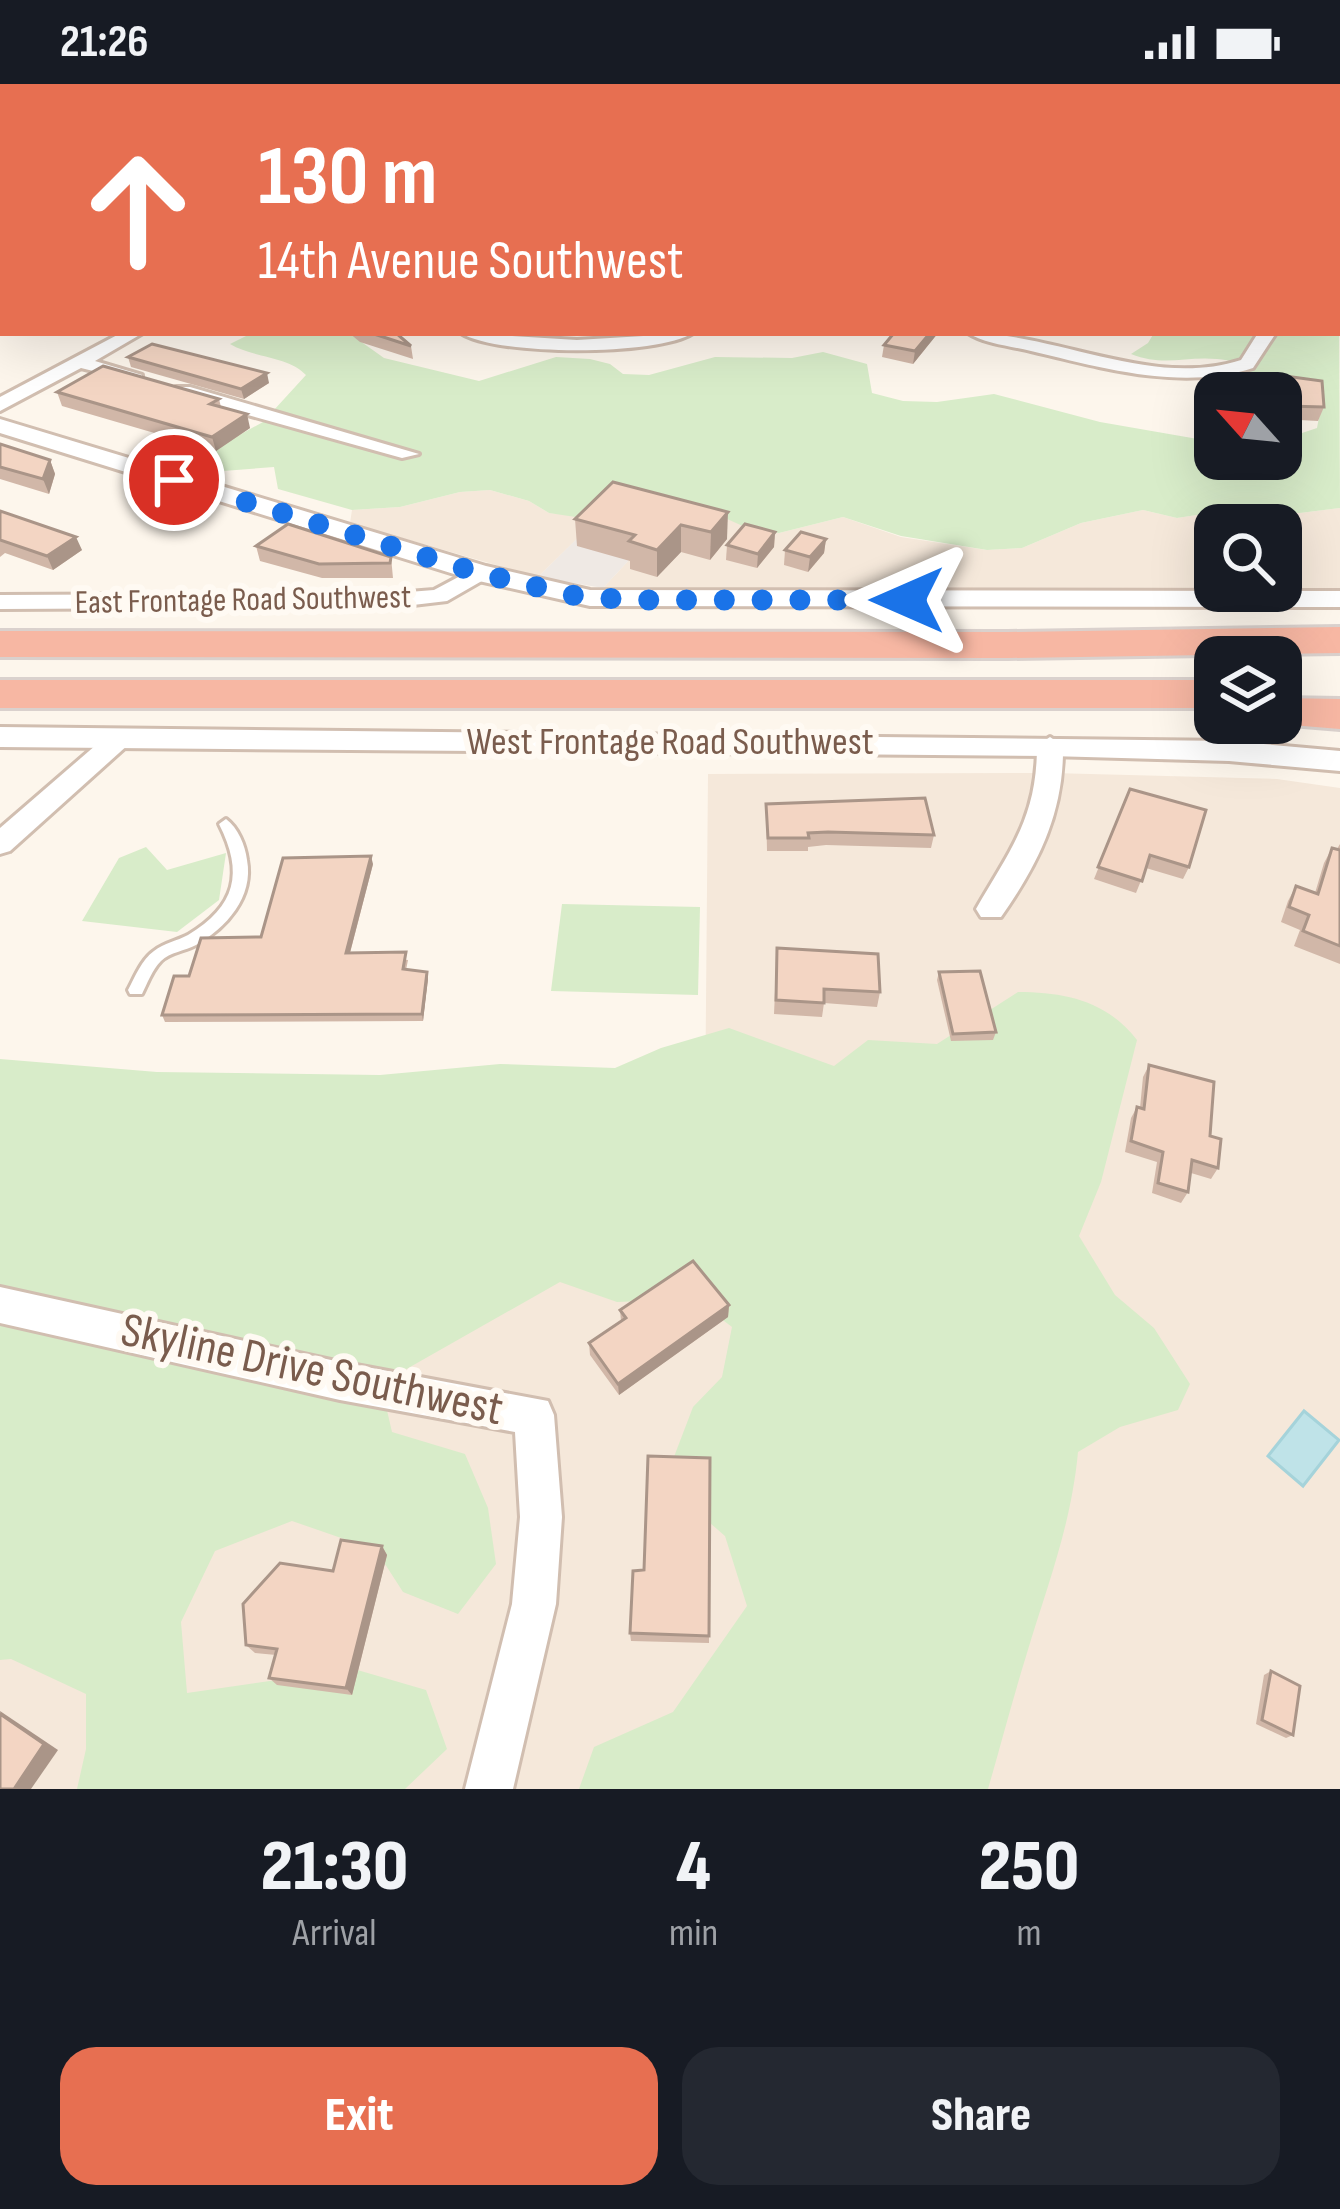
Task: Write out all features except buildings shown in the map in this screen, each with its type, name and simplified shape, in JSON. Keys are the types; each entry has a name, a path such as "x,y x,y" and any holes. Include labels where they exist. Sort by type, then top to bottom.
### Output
{"highway":[{"path":"0,644 1340,640"},
{"path":"1009,644 1340,656"},
{"path":"0,694 1194,694"},
{"path":"1107,694 1194,706"},
{"path":"1302,694 1340,694"},
{"path":"1302,713 1340,714"}],"street":[{"path":"0,405 128,336"},
{"path":"488,336 553,347 606,346 666,336"},
{"path":"993,336 1196,374 1233,370 1249,363 1266,336"},
{"path":"79,362 409,454"},
{"path":"0,426 479,573 571,595 628,600 1340,599"},
{"name":"East Frontage Road Southwest","path":"0,602 396,600 439,596 479,573"},
{"name":"West Frontage Road Southwest","path":"0,737 1050,746 1228,751 1340,761"},
{"path":"0,844 120,738"},
{"path":"992,909 1023,863 1041,824 1052,772 1050,746"},
{"name":"Skyline Drive Southwest","path":"0,1305 340,1381 534,1415 541,1517 534,1604 489,1789"}],"lane":[{"path":"136,990 158,955 192,941 229,909 243,878 243,851 226,824"}],"shaded area":[{"path":"490,490 529,501 549,513 599,517 538,577 350,523 352,510 400,507 460,492"},
{"path":"685,500 779,533 843,517 901,537 987,550 1022,548 1081,523 1143,510 1177,518 1194,515 1194,590 616,592 603,588"},
{"path":"685,500 603,588 538,577 599,517"},
{"path":"1340,508 1340,588 1302,589 1302,513"},
{"path":"1052,773 1277,779 1340,788 1340,1789 0,1789 0,1093 705,1117 708,774"}],"green space":[{"path":"246,336 353,336 384,358 479,381 556,357 590,359 610,364 623,374 649,375 715,357 792,358 823,352 867,364 872,393 903,401 937,402 994,394 1100,422 1194,438 1194,480 1302,480 1302,433 1317,428 1320,412 1302,403 1302,372 1247,372 1255,367 1205,358 1164,361 1131,354 1152,336 1339,336 1340,508 1302,513 1302,504 1194,504 1194,515 1177,518 1143,510 1081,523 1022,548 987,550 901,536 843,517 779,533 756,532 685,500 589,519 549,513 529,501 490,490 460,492 400,507 352,510 278,489 274,467 223,471 202,463 203,455 263,422 306,375 290,364 230,344"},
{"path":"146,847 167,870 226,853 219,900 177,932 82,921 119,858"},
{"path":"562,904 700,907 698,995 551,991"},
{"path":"1018,992 1084,1001 1112,1016 1137,1040 1101,1182 1079,1236 1115,1295 1154,1328 1190,1384 1178,1410 1120,1427 1078,1452 1064,1530 988,1789 579,1789 594,1747 673,1712 747,1606 725,1536 664,1483 693,1407 722,1377 732,1327 695,1299 617,1302 560,1282 403,1371 383,1393 392,1432 465,1454 488,1508 496,1564 458,1614 403,1592 376,1550 292,1521 215,1551 181,1622 187,1693 354,1669 426,1690 447,1749 405,1789 77,1789 86,1749 86,1694 11,1659 0,1660 0,1059 157,1072 380,1075 500,1064 615,1068 661,1048 729,1028 834,1066 868,1040 937,1044"}],"water":[{"path":"1304,1411 1339,1440 1303,1486 1268,1456"}],"route":[{"path":"174,480 479,573 571,595 628,600 907,600"}]}
